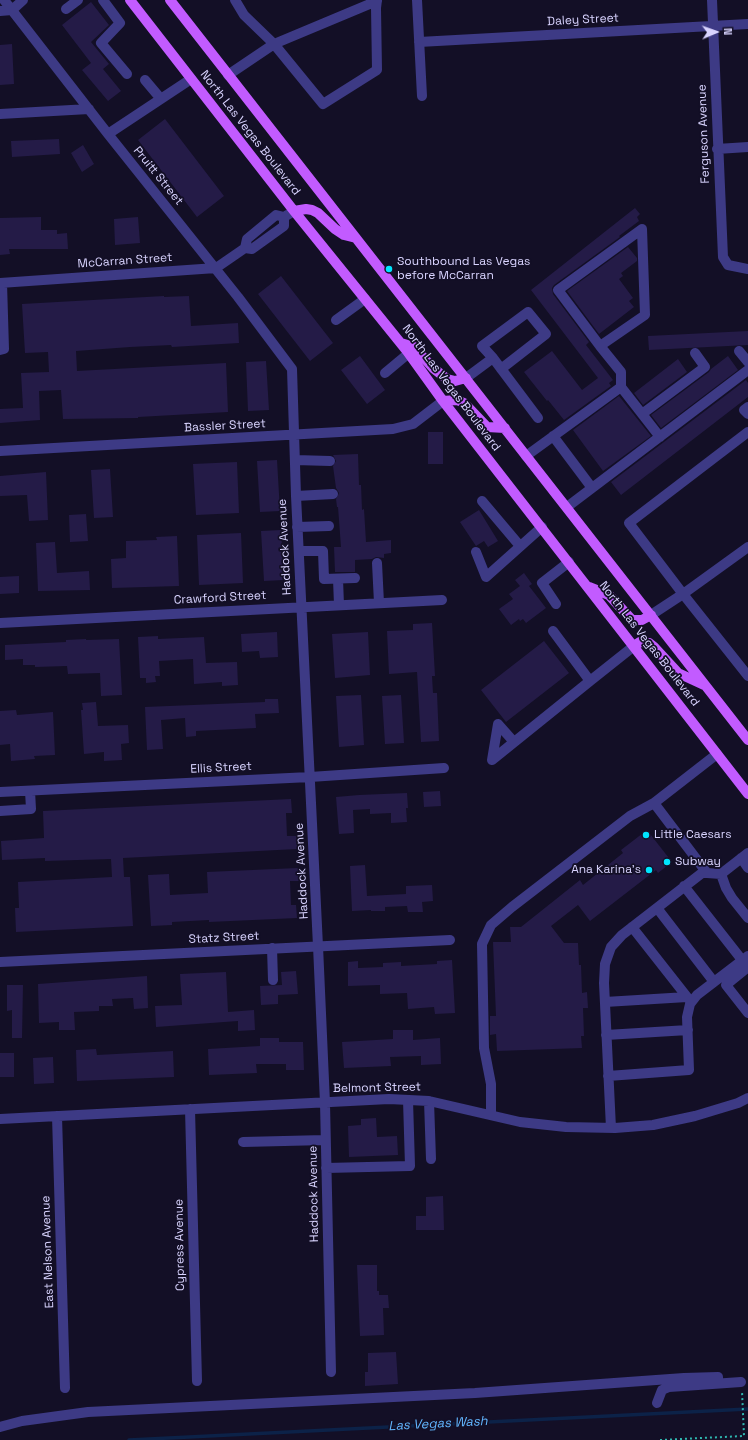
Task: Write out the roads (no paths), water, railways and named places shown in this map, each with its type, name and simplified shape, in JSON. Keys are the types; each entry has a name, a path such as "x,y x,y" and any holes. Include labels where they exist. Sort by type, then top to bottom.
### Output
{"main road":[{"name":"North Las Vegas Boulevard","path":"130,0 294,211 409,353 443,401 589,587 748,794"},
{"name":"North Las Vegas Boulevard","path":"170,0 748,740"},
{"path":"294,211 306,209 312,210 344,235 356,238"},
{"path":"400,343 414,346 433,368 447,379 455,381 466,378"},
{"path":"443,401 457,400 464,403 487,427 505,428"},
{"path":"589,587 609,595 632,620 642,620 651,615"},
{"path":"634,646 640,642 648,643 654,647 678,673 706,686"}],"street":[{"name":"Pruitt Street","path":"4,0 108,134 216,268 292,369"},
{"path":"0,11 12,10 23,0"},
{"path":"66,8 78,0"},
{"path":"103,0 120,23 101,43 127,74"},
{"path":"235,0 244,15 274,44 323,104 377,70 377,0"},
{"path":"228,75 274,44 377,0"},
{"path":"417,0 422,96"},
{"name":"Ferguson Avenue","path":"712,0 723,257 728,265 748,269"},
{"name":"Daley Street","path":"419,42 748,24"},
{"path":"108,134 191,79"},
{"path":"145,80 161,99"},
{"path":"0,114 89,109"},
{"path":"718,149 748,147"},
{"path":"216,268 245,248 252,249 284,226 284,217 294,211"},
{"path":"600,346 646,314 642,229 558,290 600,346 621,372 621,387 660,437"},
{"name":"McCarran Street","path":"1,283 216,268"},
{"path":"0,350 4,350 1,283"},
{"path":"336,320 365,299"},
{"path":"501,368 546,334 528,312 482,346 494,358 501,368 538,418"},
{"path":"739,350 748,362"},
{"path":"385,373 409,353"},
{"path":"642,414 705,367 695,353"},
{"path":"466,378 494,358"},
{"name":"Haddock Avenue","path":"292,369 297,527 325,1103 331,1372"},
{"path":"567,508 748,370"},
{"path":"526,456 621,387"},
{"name":"Bassler Street","path":"0,451 393,429 413,424 443,401"},
{"path":"748,407 744,410 748,414"},
{"path":"748,432 629,523 748,676"},
{"path":"553,436 592,488"},
{"path":"295,460 330,461"},
{"path":"296,496 333,494"},
{"path":"482,501 520,546"},
{"path":"297,527 328,526"},
{"path":"476,552 486,577 542,527"},
{"path":"651,615 748,547"},
{"path":"299,551 323,551 324,579 354,578"},
{"path":"556,604 542,583 569,562"},
{"path":"377,563 379,603"},
{"path":"338,579 339,605"},
{"name":"Crawford Street","path":"0,623 442,600"},
{"path":"552,631 590,680"},
{"path":"514,742 634,646"},
{"path":"491,1115 490,1084 484,1048 482,944 491,925 630,816 654,803 717,754"},
{"name":"Ellis Street","path":"0,792 310,777 444,768"},
{"path":"0,811 31,809 30,791"},
{"path":"654,803 707,873"},
{"path":"611,1128 605,1002 605,964 610,947 622,934 702,873 721,874 745,855 748,868"},
{"path":"721,874 726,888 748,918"},
{"path":"684,886 746,961"},
{"path":"657,908 714,982"},
{"path":"608,1076 689,1070 687,1017 689,1000 632,927"},
{"name":"Statz Street","path":"0,962 450,940"},
{"path":"272,948 273,980"},
{"path":"605,1002 689,1000 746,961"},
{"path":"746,961 726,985 748,1013"},
{"path":"606,1035 688,1030"},
{"name":"Belmont Street","path":"0,1119 389,1099 429,1101 520,1122 566,1128 611,1128 653,1125 695,1116 738,1103 748,1098"},
{"path":"326,1168 410,1166 408,1100"},
{"path":"429,1101 431,1159"},
{"name":"Cypress Avenue","path":"190,1109 197,1381"},
{"name":"East Nelson Avenue","path":"57,1116 65,1388"},
{"path":"242,1142 326,1140"},
{"path":"0,1427 22,1421 88,1412 475,1393 684,1378 718,1377 718,1383"},
{"path":"657,1403 662,1390 669,1387 718,1383 741,1384"}],"waterway":[{"name":"Las Vegas Wash","path":"129,1440 748,1409"}],"place":[{"name":"Southbound Las Vegas before McCarran","path":"389,269"},
{"name":"Little Caesars","path":"646,835"},
{"name":"Subway","path":"667,862"},
{"name":"Ana Karina's","path":"649,870"}]}
